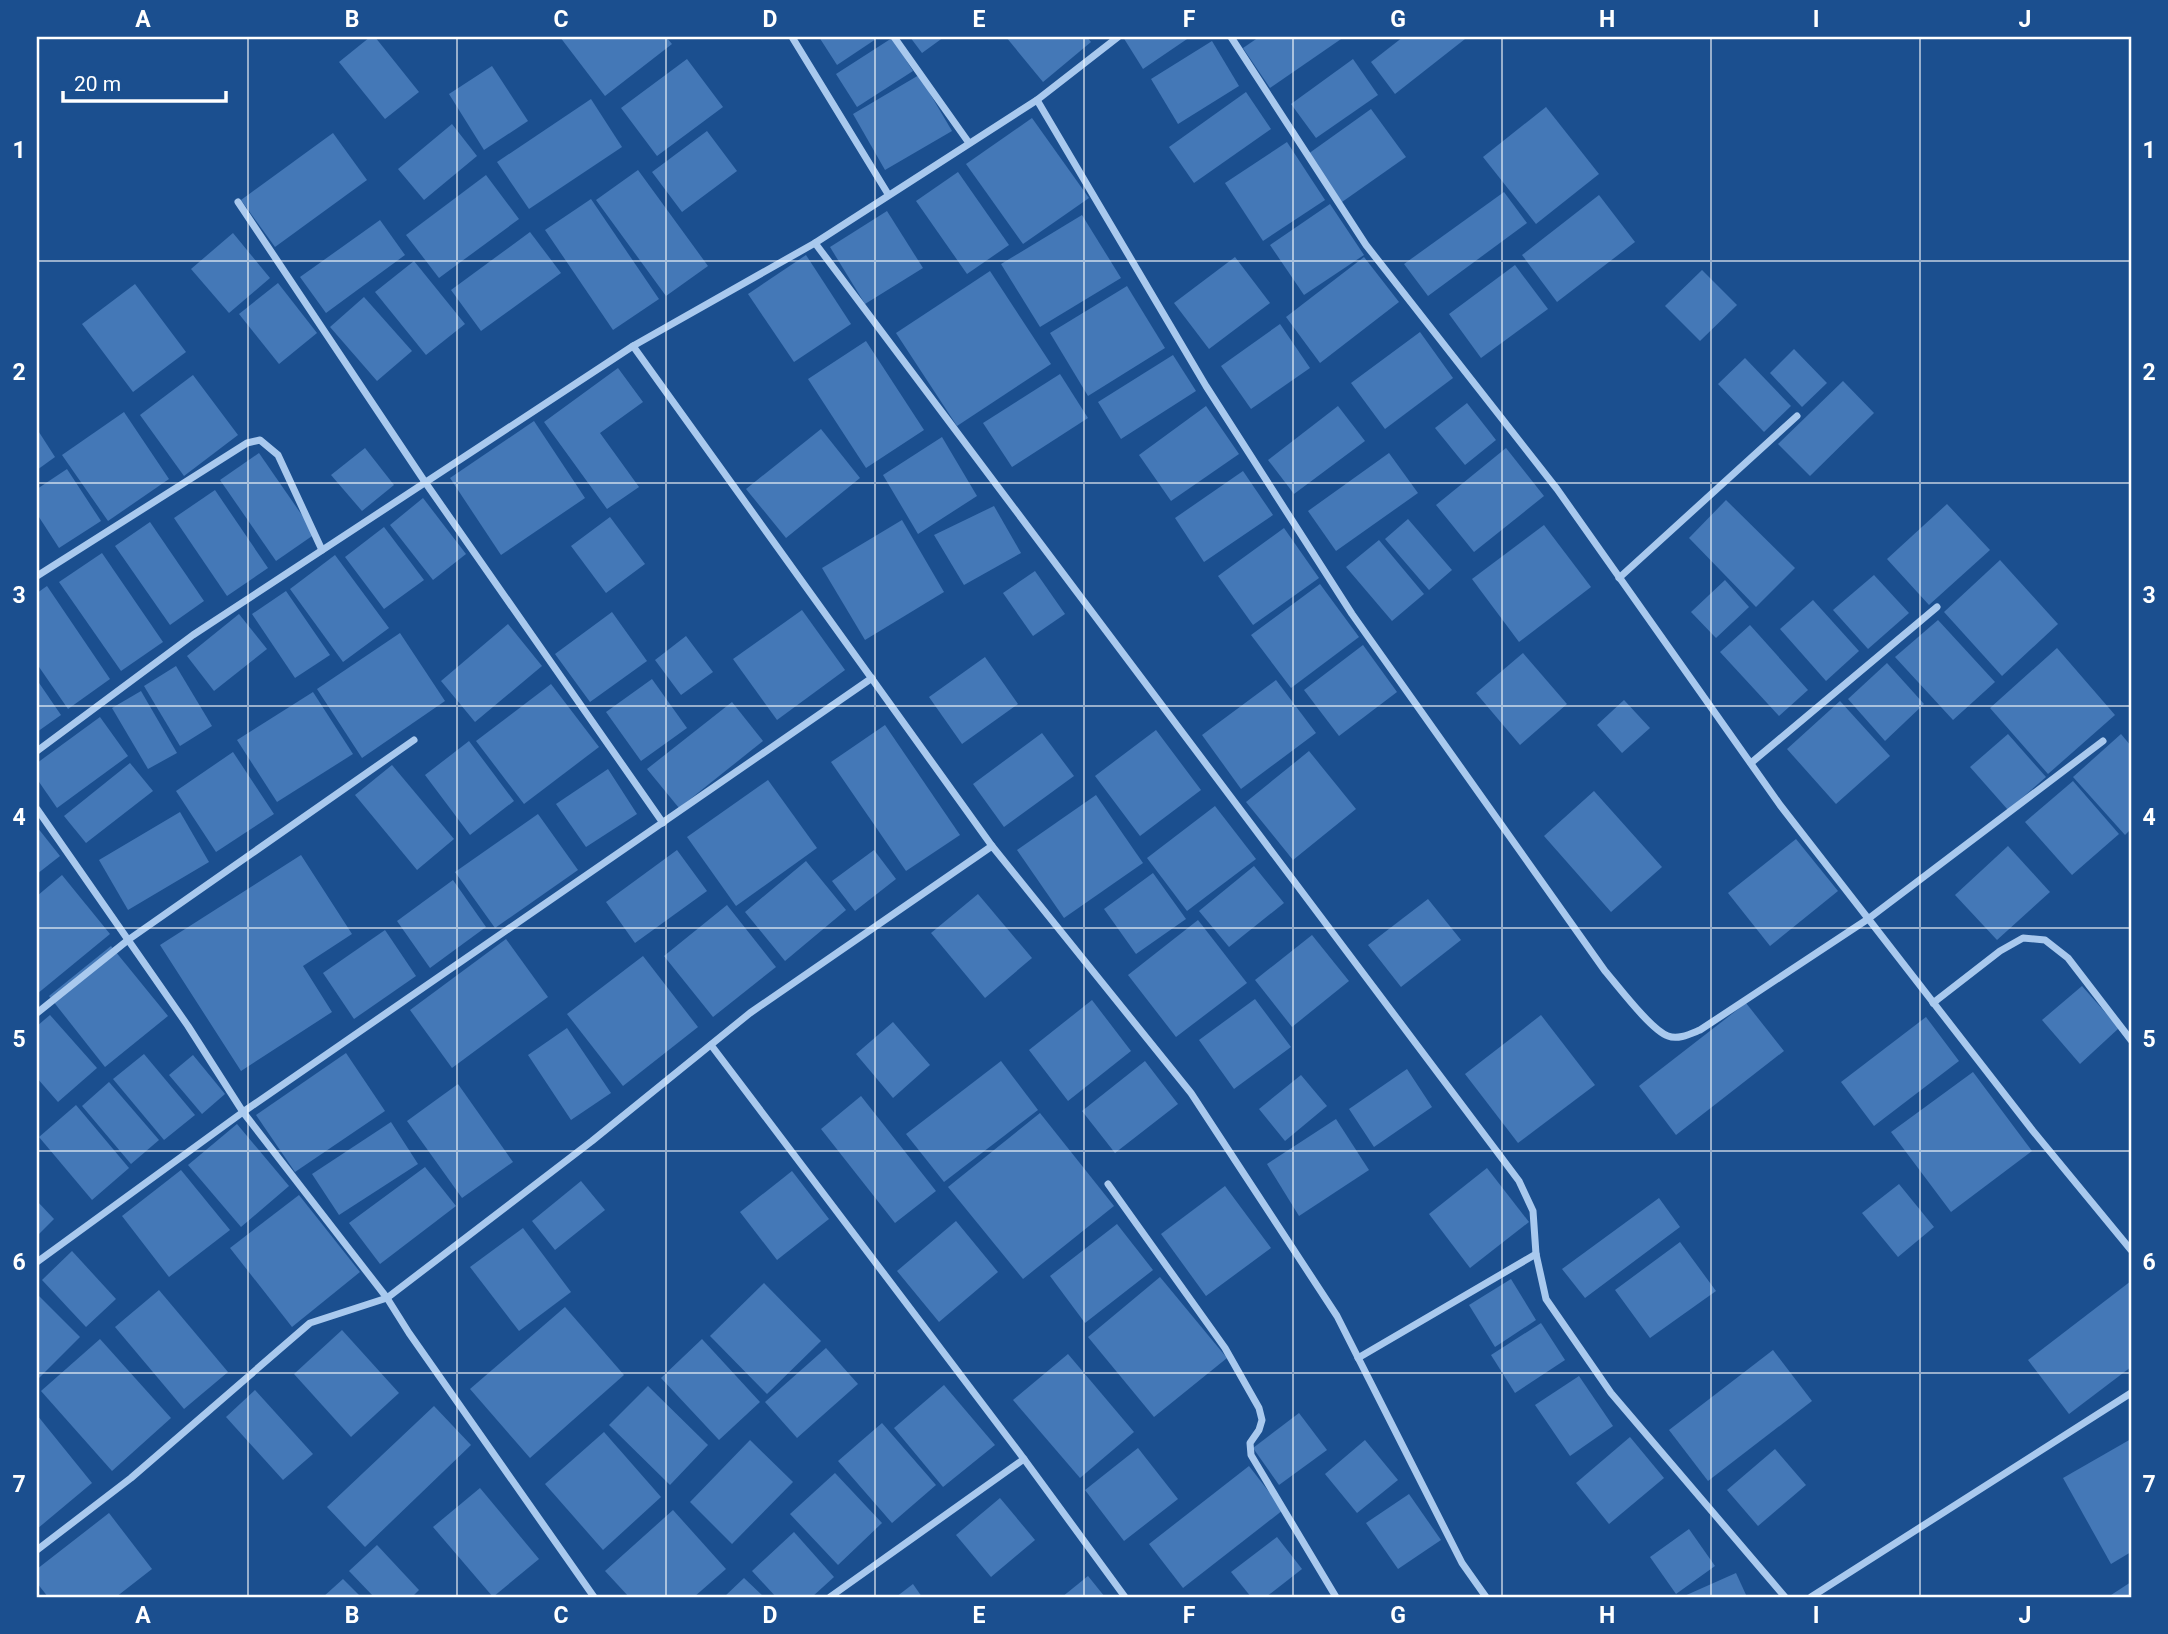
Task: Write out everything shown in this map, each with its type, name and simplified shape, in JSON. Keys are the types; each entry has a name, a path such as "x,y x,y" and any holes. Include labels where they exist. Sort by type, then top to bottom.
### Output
{"street":[{"path":"792,37 888,194"},
{"path":"894,37 969,144"},
{"path":"1102,37 1107,44"},
{"path":"37,751 192,635 633,346 815,243 969,144 1037,100 1118,37"},
{"path":"1231,37 1366,245 1557,489 1780,805 2033,1132 2131,1250"},
{"path":"1037,100 1206,386 1352,614 1605,971 1644,1017 1667,1036 1682,1037 1700,1030 1868,919 2103,741"},
{"path":"238,202 425,482 663,823"},
{"path":"815,243 1519,1181 1533,1211 1536,1254 1546,1299 1611,1393 1785,1597"},
{"path":"633,346 992,846 1191,1093 1337,1316 1462,1563 1486,1597"},
{"path":"1619,578 1797,416"},
{"path":"37,576 247,443 260,439 278,455 322,550"},
{"path":"1751,763 1937,607"},
{"path":"37,1262 243,1112 872,678"},
{"path":"37,1013 128,940 414,740"},
{"path":"37,809 188,1026 243,1112 387,1298 408,1333 594,1597"},
{"path":"37,1550 131,1478 310,1323 387,1298 592,1141 750,1013 992,846"},
{"path":"1933,1003 2000,951 2023,938 2045,940 2068,958 2131,1040"},
{"path":"711,1045 1125,1597"},
{"path":"1108,1184 1225,1348 1259,1408 1262,1420 1250,1443 1251,1455 1336,1597"},
{"path":"1358,1358 1536,1254"},
{"path":"1811,1597 2131,1393"},
{"path":"830,1597 1024,1459"}],"building":[{"path":"370,37 375,37 419,92 385,119 339,62"},
{"path":"560,37 666,37 672,44 605,96"},
{"path":"819,37 879,37 837,65"},
{"path":"910,37 944,37 922,53"},
{"path":"1006,37 1087,37 1091,42 1043,82"},
{"path":"1123,37 1190,37 1143,69"},
{"path":"1259,37 1344,37 1270,88 1243,48"},
{"path":"1403,37 1465,39 1395,94 1371,62"},
{"path":"892,38 913,71 857,107 836,74"},
{"path":"1212,41 1239,86 1178,124 1151,79"},
{"path":"687,59 723,107 657,156 621,108"},
{"path":"1353,59 1378,95 1316,138 1291,104"},
{"path":"492,66 528,121 484,150 449,94"},
{"path":"919,75 952,131 885,170 853,114"},
{"path":"1246,92 1271,129 1194,183 1169,147"},
{"path":"591,99 622,147 529,209 497,162"},
{"path":"1546,107 1599,174 1536,224 1483,157"},
{"path":"1371,109 1406,157 1342,202 1308,154"},
{"path":"1032,118 1089,198 1023,244 966,164"},
{"path":"452,124 477,156 424,200 398,169"},
{"path":"707,131 737,171 682,212 652,172"},
{"path":"333,133 367,180 275,247 241,200"},
{"path":"1287,142 1325,200 1263,241 1225,183"},
{"path":"638,170 708,266 666,296 596,200"},
{"path":"958,172 1009,245 967,274 916,201"},
{"path":"486,175 519,219 439,278 406,235"},
{"path":"1504,192 1527,223 1428,296 1404,264"},
{"path":"1599,195 1635,242 1557,302 1522,255"},
{"path":"591,199 659,299 613,330 545,230"},
{"path":"1330,204 1364,255 1304,295 1270,245"},
{"path":"887,211 923,268 865,304 830,247"},
{"path":"1082,215 1121,278 1040,327 1001,264"},
{"path":"380,220 405,255 326,313 300,277"},
{"path":"530,232 561,273 481,331 451,290"},
{"path":"233,233 270,278 229,313 191,269"},
{"path":"806,255 851,324 794,362 748,294"},
{"path":"1235,257 1270,303 1209,349 1174,303"},
{"path":"1364,257 1399,302 1320,363 1286,317"},
{"path":"414,261 465,324 426,355 375,292"},
{"path":"1515,265 1548,309 1481,358 1449,314"},
{"path":"1702,270 1737,305 1700,341 1665,306"},
{"path":"990,271 1051,364 957,426 896,333"},
{"path":"278,283 317,333 279,364 239,314"},
{"path":"135,284 186,352 133,392 82,324"},
{"path":"1127,286 1165,348 1088,396 1050,333"},
{"path":"364,297 412,351 377,381 330,327"},
{"path":"1280,324 1310,368 1251,409 1221,366"},
{"path":"1420,332 1453,378 1385,429 1351,383"},
{"path":"866,341 924,430 866,468 808,379"},
{"path":"1794,349 1827,383 1802,407 1770,373"},
{"path":"1173,355 1196,391 1121,439 1098,402"},
{"path":"1745,358 1791,406 1764,432 1718,384"},
{"path":"618,368 643,402 600,433 639,487 607,509 544,422"},
{"path":"1060,374 1088,418 1012,467 983,423"},
{"path":"193,375 238,435 184,476 140,415"},
{"path":"1843,381 1874,413 1810,476 1778,444"},
{"path":"1467,403 1496,440 1465,465 1435,428"},
{"path":"1206,406 1239,454 1171,501 1139,455"},
{"path":"1338,406 1365,441 1294,494 1268,460"},
{"path":"124,412 169,479 108,521 62,455"},
{"path":"534,421 585,498 501,555 450,478"},
{"path":"37,429 55,457 37,470"},
{"path":"821,429 860,478 786,538 746,489"},
{"path":"942,437 977,496 918,534 883,475"},
{"path":"365,448 394,485 362,511 331,475"},
{"path":"1506,448 1544,496 1474,552 1436,505"},
{"path":"259,453 315,534 276,561 220,480"},
{"path":"1389,453 1418,493 1336,551 1308,511"},
{"path":"67,469 101,521 59,548 37,514 37,489"},
{"path":"1243,471 1273,515 1204,562 1175,518"},
{"path":"215,490 268,568 227,596 174,518"},
{"path":"423,498 466,554 433,580 390,525"},
{"path":"1726,500 1795,568 1756,607 1689,538"},
{"path":"1947,504 1990,550 1929,605 1887,559"},
{"path":"994,506 1021,553 964,585 934,535"},
{"path":"610,517 645,564 606,593 571,546"},
{"path":"1408,519 1452,570 1429,590 1385,539"},
{"path":"902,520 944,592 865,640 822,568"},
{"path":"150,522 204,601 170,625 115,546"},
{"path":"1544,525 1591,587 1519,642 1472,579"},
{"path":"384,527 424,580 384,609 345,557"},
{"path":"1284,528 1319,578 1253,625 1218,576"},
{"path":"1379,540 1424,594 1392,621 1346,567"},
{"path":"102,553 163,642 121,671 59,582"},
{"path":"335,555 389,628 343,662 290,589"},
{"path":"2000,560 2058,624 2002,676 1944,612"},
{"path":"1035,571 1065,614 1033,636 1003,593"},
{"path":"1874,575 1909,613 1868,649 1833,610"},
{"path":"1725,580 1749,607 1716,638 1691,612"},
{"path":"1320,584 1359,637 1291,688 1251,635"},
{"path":"47,586 110,679 68,709 37,664 37,593"},
{"path":"286,591 330,655 295,678 252,614"},
{"path":"1813,600 1859,651 1826,681 1780,629"},
{"path":"802,610 845,670 777,720 733,659"},
{"path":"612,612 647,661 590,702 555,654"},
{"path":"239,614 267,649 214,691 187,656"},
{"path":"1938,620 1995,682 1953,720 1895,657"},
{"path":"508,624 542,666 475,722 441,681"},
{"path":"1750,625 1808,690 1779,716 1720,652"},
{"path":"400,633 445,701 362,758 317,689"},
{"path":"686,636 713,672 681,695 655,660"},
{"path":"1363,645 1397,692 1339,736 1304,690"},
{"path":"2057,648 2115,715 2048,774 1990,708"},
{"path":"1523,653 1567,704 1520,745 1476,693"},
{"path":"985,657 1018,704 962,744 929,697"},
{"path":"1887,663 1924,704 1885,741 1848,699"},
{"path":"176,666 212,726 180,746 144,686"},
{"path":"652,679 687,728 641,761 606,712"},
{"path":"37,680 61,715 37,732"},
{"path":"1276,680 1316,733 1241,789 1202,735"},
{"path":"551,684 599,747 524,804 476,741"},
{"path":"141,691 177,753 148,769 112,708"},
{"path":"313,692 353,754 277,802 237,740"},
{"path":"1624,700 1650,728 1622,753 1597,725"},
{"path":"1840,701 1890,756 1836,804 1787,749"},
{"path":"732,702 763,741 679,808 647,769"},
{"path":"100,717 128,756 57,808 37,779 37,763"},
{"path":"885,725 960,835 906,871 831,762"},
{"path":"1156,730 1201,790 1140,836 1095,776"},
{"path":"1042,733 1074,776 1004,827 973,784"},
{"path":"2008,734 2046,777 2008,810 1970,767"},
{"path":"2121,734 2131,746 2131,829 2125,835 2073,777"},
{"path":"469,741 514,801 470,835 425,775"},
{"path":"1309,751 1356,809 1293,860 1246,802"},
{"path":"233,752 274,814 216,852 176,791"},
{"path":"130,763 153,791 86,843 64,816"},
{"path":"392,765 454,839 417,870 355,795"},
{"path":"608,769 637,814 586,847 556,804"},
{"path":"768,780 817,848 736,906 687,837"},
{"path":"2073,781 2119,834 2072,875 2025,822"},
{"path":"1594,791 1662,867 1611,912 1544,836"},
{"path":"1096,795 1143,863 1064,918 1017,850"},
{"path":"1215,806 1256,859 1187,911 1147,858"},
{"path":"180,812 209,862 128,910 99,860"},
{"path":"538,814 578,870 495,928 455,872"},
{"path":"37,827 60,856 37,874"},
{"path":"1796,839 1838,891 1770,946 1728,893"},
{"path":"2008,846 2050,892 1997,940 1955,895"},
{"path":"677,850 707,891 635,943 606,902"},
{"path":"874,850 896,879 855,911 832,881"},
{"path":"301,855 352,934 303,966 332,1012 241,1071 160,945"},
{"path":"806,861 846,910 785,961 745,912"},
{"path":"1254,866 1284,903 1229,947 1199,911"},
{"path":"1153,873 1186,919 1136,954 1104,909"},
{"path":"62,875 110,934 37,994 37,896"},
{"path":"453,880 486,927 430,968 397,921"},
{"path":"978,894 1032,958 985,998 931,933"},
{"path":"1428,899 1461,940 1401,987 1368,945"},
{"path":"727,905 776,967 713,1017 664,956"},
{"path":"1198,920 1247,983 1176,1037 1128,975"},
{"path":"385,930 416,976 354,1019 323,973"},
{"path":"1312,935 1349,981 1292,1027 1255,980"},
{"path":"506,939 548,997 452,1068 410,1010"},
{"path":"111,946 168,1016 105,1067 49,996"},
{"path":"643,956 698,1027 623,1086 567,1014"},
{"path":"2082,986 2119,1028 2080,1064 2042,1020"},
{"path":"1255,999 1291,1047 1234,1089 1199,1040"},
{"path":"1092,1000 1131,1051 1068,1101 1029,1050"},
{"path":"1746,1003 1784,1051 1676,1135 1639,1086"},
{"path":"50,1015 97,1068 58,1102 37,1078 37,1026"},
{"path":"1541,1015 1595,1085 1518,1143 1465,1074"},
{"path":"1926,1017 1959,1061 1874,1126 1841,1082"},
{"path":"893,1022 930,1065 893,1098 856,1054"},
{"path":"567,1028 611,1093 571,1120 528,1055"},
{"path":"346,1053 385,1111 295,1172 256,1115"},
{"path":"144,1054 195,1115 164,1140 113,1079"},
{"path":"193,1055 225,1094 202,1114 169,1075"},
{"path":"1001,1061 1038,1110 944,1182 906,1134"},
{"path":"1145,1061 1178,1104 1115,1153 1082,1111"},
{"path":"1407,1069 1432,1107 1374,1147 1349,1109"},
{"path":"1973,1072 2032,1151 1951,1212 1891,1132"},
{"path":"1301,1075 1327,1106 1285,1141 1259,1109"},
{"path":"109,1082 159,1140 131,1164 82,1106"},
{"path":"458,1084 513,1162 462,1198 407,1121"},
{"path":"861,1096 936,1191 895,1223 821,1129"},
{"path":"76,1105 129,1168 92,1200 39,1137"},
{"path":"1040,1113 1114,1206 1023,1279 948,1187"},
{"path":"1336,1119 1369,1170 1299,1216 1267,1164"},
{"path":"391,1122 418,1164 339,1215 312,1174"},
{"path":"237,1124 289,1186 241,1227 188,1165"},
{"path":"425,1167 456,1206 380,1264 349,1223"},
{"path":"1487,1168 1529,1222 1470,1268 1429,1214"},
{"path":"181,1170 230,1230 169,1277 122,1216"},
{"path":"792,1171 829,1219 777,1260 740,1212"},
{"path":"581,1181 605,1210 555,1250 532,1221"},
{"path":"1899,1184 1934,1227 1898,1257 1862,1213"},
{"path":"1225,1186 1271,1248 1206,1296 1161,1234"},
{"path":"299,1195 360,1272 292,1327 230,1248"},
{"path":"1659,1198 1680,1227 1585,1298 1562,1269"},
{"path":"37,1201 54,1219 37,1236"},
{"path":"956,1221 998,1272 939,1322 897,1271"},
{"path":"1117,1224 1153,1270 1085,1323 1050,1276"},
{"path":"523,1228 571,1292 519,1331 470,1267"},
{"path":"1680,1242 1716,1291 1650,1338 1615,1290"},
{"path":"72,1251 116,1299 86,1327 42,1280"},
{"path":"1160,1277 1227,1358 1154,1417 1088,1337"},
{"path":"1511,1279 1536,1320 1495,1347 1469,1305"},
{"path":"2131,1281 2131,1367 2069,1414 2028,1360"},
{"path":"764,1283 821,1341 767,1394 710,1336"},
{"path":"159,1290 228,1372 184,1409 115,1327"},
{"path":"37,1294 80,1337 37,1380"},
{"path":"565,1307 624,1375 530,1458 470,1389"},
{"path":"1541,1323 1565,1360 1515,1393 1491,1355"},
{"path":"342,1330 399,1393 351,1437 294,1374"},
{"path":"100,1339 171,1418 112,1471 41,1391"},
{"path":"702,1339 760,1402 719,1440 661,1378"},
{"path":"826,1348 858,1384 797,1438 765,1402"},
{"path":"1773,1350 1812,1401 1708,1481 1669,1430"},
{"path":"1068,1354 1134,1432 1080,1478 1013,1400"},
{"path":"1579,1376 1613,1426 1570,1456 1535,1405"},
{"path":"944,1385 995,1445 943,1487 894,1428"},
{"path":"648,1386 708,1445 670,1485 609,1425"},
{"path":"255,1390 313,1454 283,1480 226,1417"},
{"path":"434,1406 471,1445 365,1547 327,1507"},
{"path":"1299,1413 1327,1450 1279,1485 1253,1448"},
{"path":"37,1415 92,1483 37,1529"},
{"path":"882,1423 936,1485 892,1523 838,1461"},
{"path":"604,1432 661,1497 603,1550 545,1484"},
{"path":"1630,1437 1664,1478 1609,1524 1576,1483"},
{"path":"2131,1439 2131,1552 2111,1564 2063,1478"},
{"path":"750,1440 793,1482 732,1544 690,1502"},
{"path":"1365,1440 1398,1480 1357,1513 1325,1474"},
{"path":"1138,1448 1178,1499 1124,1541 1085,1490"},
{"path":"1775,1449 1806,1485 1758,1526 1727,1490"},
{"path":"1249,1466 1283,1510 1183,1588 1149,1544"},
{"path":"835,1473 882,1523 838,1565 790,1514"},
{"path":"480,1488 539,1559 493,1597 433,1527"},
{"path":"1409,1494 1441,1540 1398,1569 1366,1523"},
{"path":"1000,1498 1035,1540 991,1577 956,1535"},
{"path":"673,1510 726,1569 694,1597 629,1597 605,1571"},
{"path":"109,1513 152,1569 116,1597 48,1597 37,1583 37,1569"},
{"path":"1689,1529 1715,1566 1676,1594 1650,1557"},
{"path":"794,1532 834,1577 812,1597 776,1597 752,1571"},
{"path":"1277,1537 1302,1569 1266,1597 1251,1597 1231,1572"},
{"path":"377,1545 419,1590 412,1597 374,1597 349,1571"},
{"path":"1736,1573 1747,1597 1682,1597"},
{"path":"1088,1576 1105,1597 1062,1597"},
{"path":"744,1578 764,1597 724,1597"},
{"path":"343,1579 361,1597 323,1597"},
{"path":"2131,1582 2131,1597 2108,1597"},
{"path":"913,1584 922,1597 896,1597"}]}
